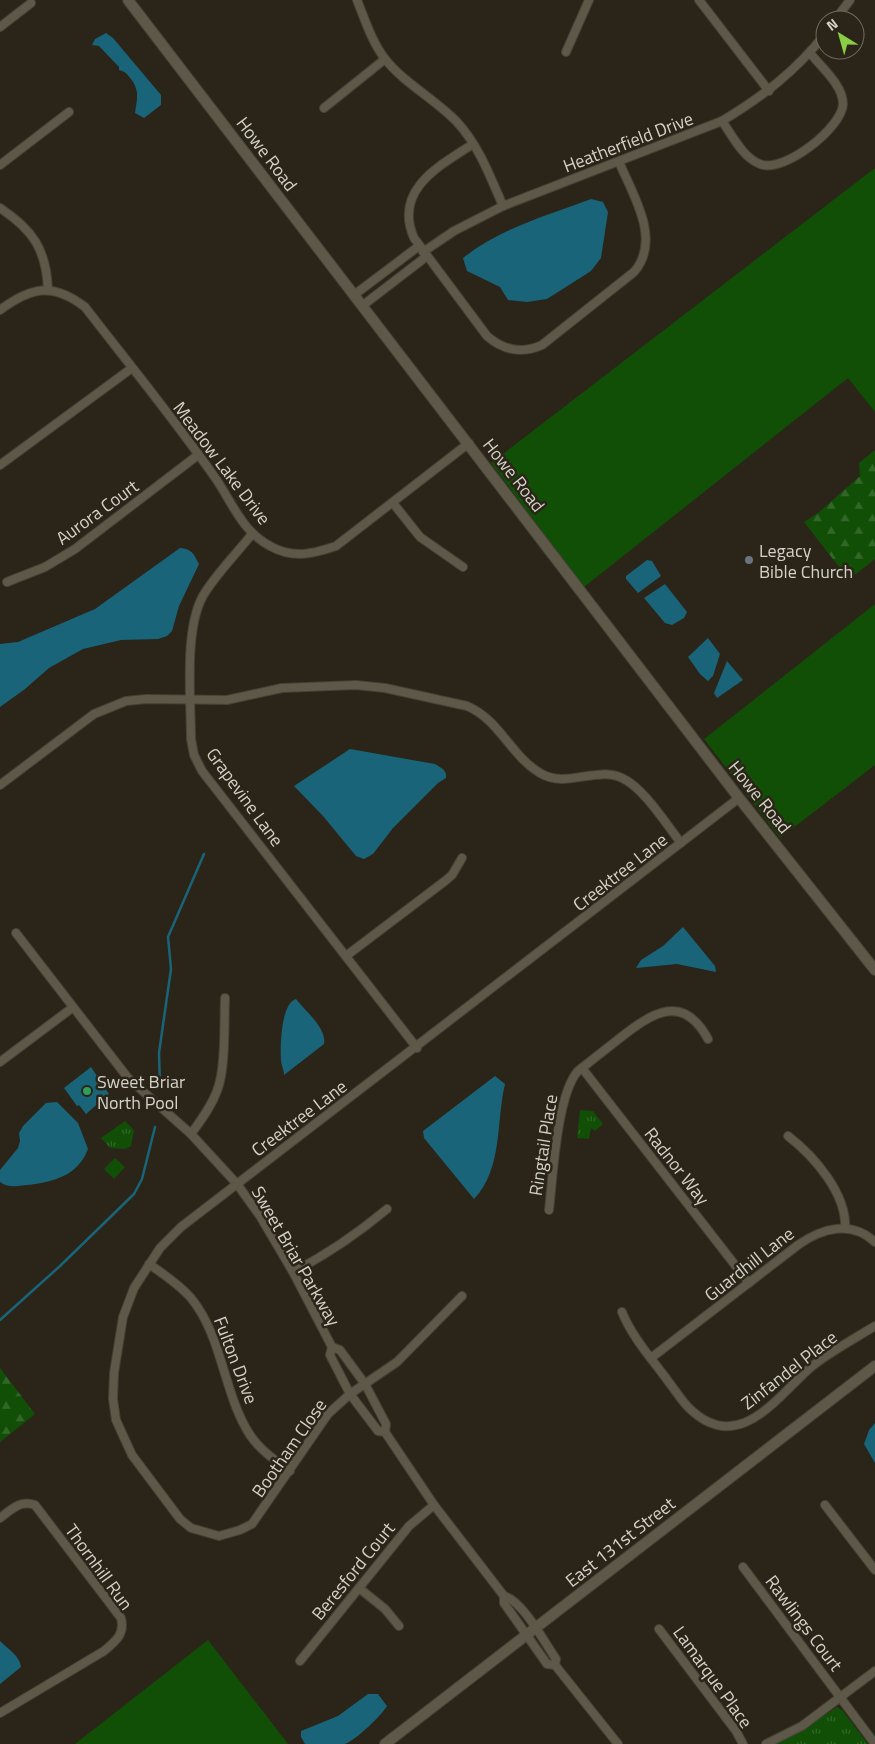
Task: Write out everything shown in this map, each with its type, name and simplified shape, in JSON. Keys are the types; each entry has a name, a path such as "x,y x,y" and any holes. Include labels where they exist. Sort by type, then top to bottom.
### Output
{"street":[{"name":"Howe Road","path":"128,0 739,798 875,970"},
{"path":"357,0 371,34 385,59 400,75 451,117 473,144 484,162 502,206"},
{"path":"566,52 589,0"},
{"path":"699,0 769,91"},
{"path":"0,27 31,3"},
{"name":"Heatherfield Drive","path":"354,295 454,230 502,206 722,121 769,91 792,72 815,47"},
{"path":"722,121 747,155 758,164 777,166 794,157 832,127 838,120 842,110 841,94 810,53"},
{"path":"324,108 385,59"},
{"path":"0,165 70,112"},
{"path":"473,144 427,176 417,189 410,204 409,221 411,230 423,251 494,342 515,350 530,349 542,345 634,272 644,258 647,236 644,224 619,162"},
{"path":"0,208 21,223 35,241 47,266 48,289 33,291 17,298 0,310"},
{"name":"Heatherfield Drive","path":"362,306 423,251"},
{"name":"Meadow Lake Drive","path":"48,289 71,296 85,307 217,480 237,516 252,534 279,550 311,554 336,546 468,443"},
{"path":"0,465 132,368"},
{"name":"Aurora Court","path":"7,582 45,567 75,548 198,455"},
{"path":"393,503 420,537 463,567"},
{"name":"Grapevine Lane","path":"252,534 205,592 196,611 192,636 191,700 191,739 194,755 202,771 417,1048"},
{"path":"0,785 94,714 110,706 135,700 227,700 282,688 356,685 385,688 478,710 493,722 522,759 541,774 564,780 606,774 622,778 640,791 681,844"},
{"name":"Creektree Lane","path":"228,1534 219,1536 207,1534 191,1528 180,1519 132,1455 116,1420 113,1399 114,1373 123,1316 134,1288 160,1248 181,1227 417,1048 739,798"},
{"path":"346,956 445,881 452,875 462,858"},
{"name":"Sweet Briar Parkway","path":"16,933 72,1008 128,1078 191,1134 237,1184 260,1216 293,1272 332,1347 330,1355 350,1394 378,1431 385,1432"},
{"path":"191,1134 208,1111 218,1090 221,1076 225,998"},
{"path":"0,1062 72,1008"},
{"name":"Ringtail Place","path":"549,1210 564,1100 570,1082 582,1068 645,1018 661,1012 677,1012 692,1017 702,1028 708,1039"},
{"name":"Radnor Way","path":"582,1068 749,1283"},
{"path":"788,1136 806,1152 838,1194 844,1207 845,1228 860,1232 875,1242"},
{"path":"293,1272 326,1255 354,1236 387,1209"},
{"name":"Guardhill Lane","path":"651,1358 811,1236 830,1229 845,1228"},
{"name":"Fulton Drive","path":"149,1264 181,1288 199,1308 211,1332 244,1425 259,1447 290,1471"},
{"name":"Bootham Close","path":"228,1534 252,1524 328,1414 350,1394 397,1362 462,1296"},
{"name":"Zinfandel Place","path":"622,1312 628,1327 688,1406 700,1416 725,1425 744,1424 759,1416 814,1365 875,1326"},
{"name":"Sweet Briar Parkway","path":"332,1347 340,1350 365,1384 386,1424 385,1432 434,1505 504,1596 504,1603 526,1635 548,1664 555,1665 618,1744"},
{"name":"East 131st Street","path":"385,1744 875,1366"},
{"name":"Thornhill Run","path":"0,1518 18,1504 27,1502 36,1505 121,1618 123,1627 118,1639 104,1651 0,1714"},
{"name":"Beresford Court","path":"300,1661 409,1526 434,1505"},
{"path":"825,1505 875,1570"},
{"name":"Rawlings Court","path":"743,1568 875,1744"},
{"path":"359,1588 385,1609 399,1626"},
{"name":"Sweet Briar Parkway","path":"504,1596 512,1598 556,1659 555,1665"},
{"name":"Lamarque Place","path":"659,1629 726,1718 742,1744"},
{"path":"766,1744 802,1726 875,1671"}],"green space":[{"path":"875,168 875,412 848,378 584,587 491,463"},
{"path":"875,450 875,559 856,574 847,577 804,522 818,513 860,476 859,463"},
{"path":"875,604 875,765 780,838 704,739"},
{"path":"580,1110 593,1111 603,1124 595,1131 591,1128 589,1139 577,1138"},
{"path":"125,1121 134,1130 131,1146 125,1149 110,1148 101,1138"},
{"path":"115,1158 125,1167 114,1179 104,1169"},
{"path":"0,1368 35,1414 0,1442"},
{"path":"208,1640 288,1744 75,1744"},
{"path":"837,1707 842,1710 868,1744 775,1744 804,1729"}],"water":[{"path":"106,33 113,38 161,95 161,105 144,118 135,113 137,91 134,83 127,74 119,70 119,67 99,46 92,45 95,39"},
{"path":"591,199 603,202 608,212 601,258 591,271 547,299 527,302 508,300 500,287 467,271 463,258 492,239 524,224"},
{"path":"180,548 190,551 199,564 179,606 172,631 167,636 158,639 121,640 83,649 49,668 0,707 0,644 18,642 95,609"},
{"path":"647,560 652,561 661,576 638,593 626,579 626,576"},
{"path":"665,584 687,612 684,618 672,625 665,623 644,598"},
{"path":"708,638 720,654 713,676 708,681 700,674 688,657"},
{"path":"727,661 743,680 717,698 714,693"},
{"path":"350,749 435,764 446,773 446,778 438,783 393,828 373,854 364,859 356,856 323,816 294,786"},
{"path":"683,927 715,966 716,972 677,964 636,968 641,960 663,946"},
{"path":"296,999 319,1026 324,1038 324,1044 284,1075 281,1062 282,1026 287,1008"},
{"name":"Sweet Briar North Pool","path":"91,1067 109,1094 86,1114 79,1105 77,1106 64,1088"},
{"path":"495,1076 505,1084 497,1144 490,1174 474,1199 424,1138 423,1131"},
{"path":"57,1102 78,1123 88,1149 84,1158 78,1166 64,1176 46,1182 9,1186 0,1182 0,1170 18,1148 20,1141 19,1133 23,1126 46,1103"},
{"path":"875,1423 875,1463 864,1444 869,1430"},
{"path":"0,1641 16,1656 21,1667 0,1684"},
{"path":"368,1694 378,1694 387,1706 362,1733 345,1744 305,1744 301,1737 301,1731 338,1716"}],"waterway":[{"path":"160,1085 159,1053 171,969 168,937 204,854"},
{"path":"0,1320 60,1266 134,1194 142,1179 155,1127"}],"place":[{"name":"Legacy Bible Church","path":"749,560"},
{"name":"Sweet Briar North Pool","path":"87,1091"}]}
